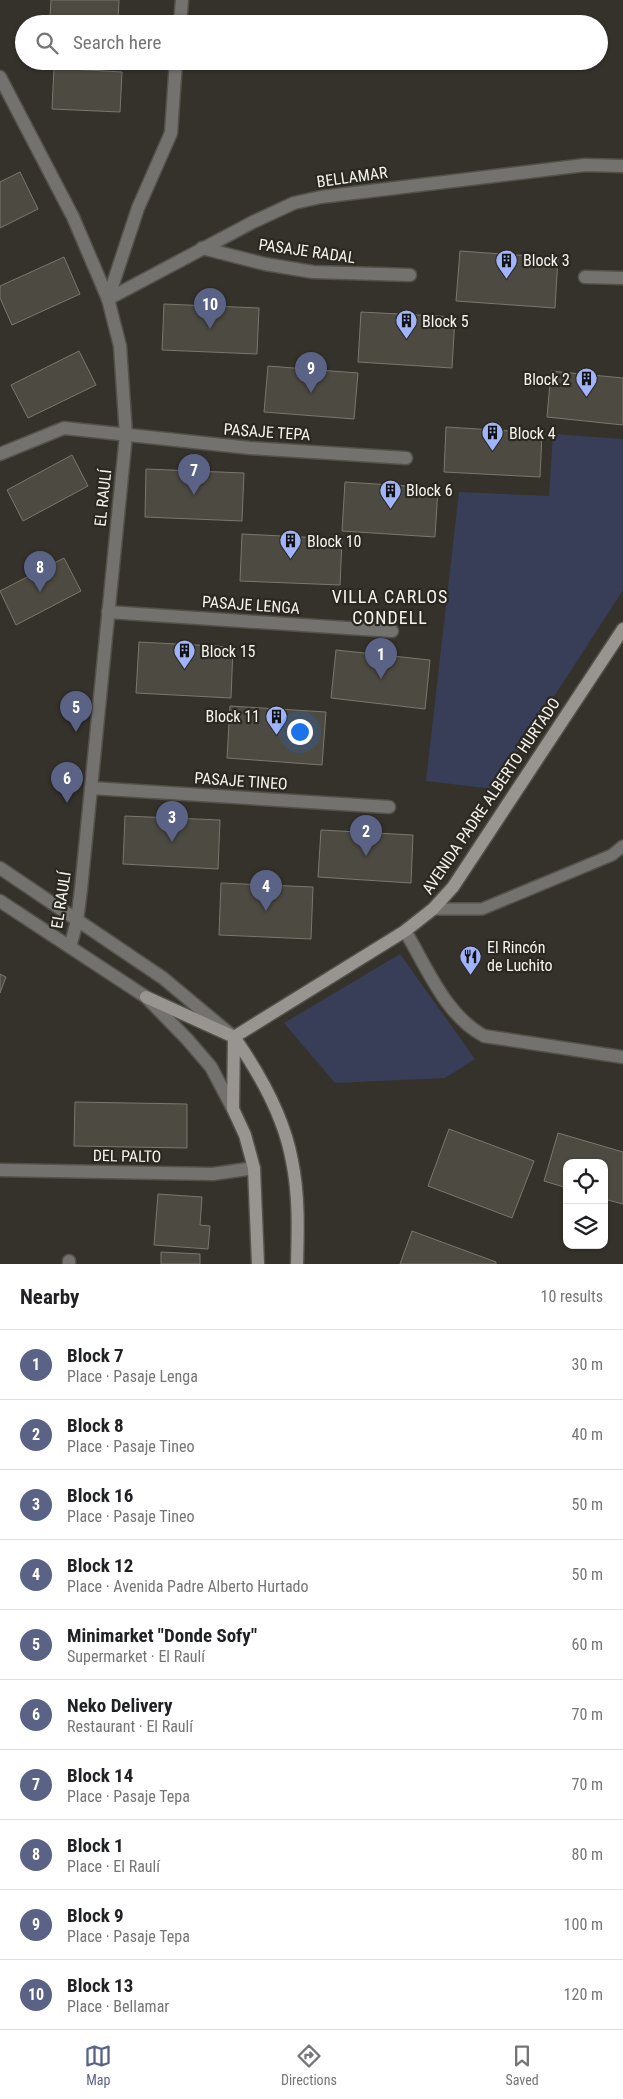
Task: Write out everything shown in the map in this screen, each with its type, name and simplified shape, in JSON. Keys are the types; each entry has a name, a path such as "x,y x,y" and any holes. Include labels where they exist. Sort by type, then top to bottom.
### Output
{"main road":[{"name":"AVENIDA PADRE ALBERTO HURTADO","path":"234,1037 405,931 433,909 453,887 623,629"},
{"path":"146,997 234,1037 261,1078 287,1139 293,1161 298,1224 298,1264"},
{"path":"234,1037 233,1108 254,1168 258,1264"}],"street":[{"path":"181,15 182,0"},
{"path":"108,299 138,208 171,133 175,70"},
{"name":"EL RAULÍ","path":"0,77 73,217 108,299 120,346 126,435 77,921 70,947"},
{"name":"BELLAMAR","path":"108,299 202,248 294,204 321,197 585,165 623,166"},
{"name":"PASAJE RADAL","path":"202,248 265,264 313,272 410,276"},
{"path":"586,276 623,278"},
{"name":"PASAJE TEPA","path":"0,454 64,428 250,448 406,458"},
{"name":"PASAJE LENGA","path":"108,612 392,631"},
{"name":"PASAJE TINEO","path":"91,788 389,806"},
{"path":"0,868 163,978 234,1037"},
{"path":"0,901 146,997 187,1039 211,1068 233,1108"},
{"path":"405,931 456,1016 470,1028 484,1036 623,1057"},
{"name":"DEL PALTO","path":"0,1170 213,1174 254,1168"}],"lane":[{"path":"433,909 482,909 612,856 623,846"}],"shaded area":[{"path":"553,434 623,439 623,590 494,789 426,781 459,492 549,496"},
{"path":"400,954 475,1059 445,1078 335,1083 284,1023"}],"building":[{"path":"51,0 119,0 118,15 50,15"},
{"path":"54,70 122,72 120,112 52,109"},
{"path":"20,172 38,209 0,228 0,182"},
{"name":"Block 3","path":"460,251 558,258 555,308 456,301"},
{"path":"64,257 80,294 12,325 0,298 0,286"},
{"path":"164,304 259,308 257,354 162,350"},
{"name":"Block 5","path":"361,312 455,317 452,368 358,362"},
{"path":"79,351 96,385 28,418 11,385"},
{"path":"268,366 358,373 354,419 264,412"},
{"name":"Block 2","path":"551,371 623,378 623,425 547,417"},
{"name":"Block 4","path":"446,427 542,433 540,477 444,472"},
{"path":"72,455 88,486 23,521 7,490"},
{"path":"146,469 244,473 242,521 145,517"},
{"name":"Block 6","path":"345,482 438,488 435,537 342,531"},
{"name":"Block 10","path":"242,534 342,539 340,585 240,581"},
{"path":"64,558 81,591 16,625 0,591"},
{"name":"Block 15","path":"139,642 233,647 231,698 136,693"},
{"path":"336,650 430,660 425,709 331,698"},
{"name":"Block 11","path":"230,706 326,712 322,765 227,758"},
{"path":"125,816 220,820 218,869 123,864"},
{"path":"321,830 413,835 411,883 318,877"},
{"path":"221,883 313,887 311,939 219,935"},
{"path":"0,974 6,977 0,993"},
{"path":"75,1102 187,1104 187,1148 74,1146"},
{"path":"449,1129 534,1161 512,1218 428,1186"},
{"path":"558,1133 623,1152 623,1204 608,1200 608,1159 563,1159 563,1187 544,1181"},
{"path":"158,1194 202,1197 200,1225 210,1226 208,1249 154,1245"},
{"path":"412,1231 496,1262 496,1264 400,1264"},
{"path":"161,1252 200,1254 200,1264 161,1264"}],"place":[{"name":"Block 3","path":"507,279"},
{"name":"Block 13","path":"210,329"},
{"name":"Block 5","path":"406,340"},
{"name":"Block 9","path":"311,393"},
{"name":"Block 2","path":"586,398"},
{"name":"Block 4","path":"493,452"},
{"name":"Block 14","path":"194,495"},
{"name":"Block 6","path":"390,509"},
{"name":"Block 10","path":"291,560"},
{"name":"Block 1","path":"40,592"},
{"name":"Block 15","path":"185,670"},
{"name":"Block 7","path":"381,679"},
{"name":"Minimarket \"Donde Sofy\"","path":"76,732"},
{"name":"Block 11","path":"276,735"},
{"name":"Neko Delivery","path":"67,803"},
{"name":"Block 16","path":"172,842"},
{"name":"Block 8","path":"366,856"},
{"name":"Block 12","path":"266,911"},
{"name":"El Rincón de Luchito","path":"471,975"}],"district":[{"name":"VILLA CARLOS CONDELL","path":"390,606"}]}
